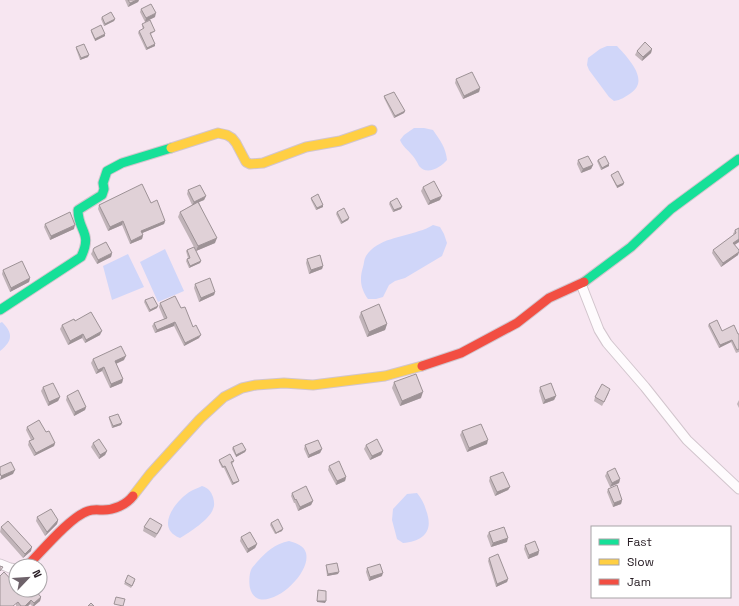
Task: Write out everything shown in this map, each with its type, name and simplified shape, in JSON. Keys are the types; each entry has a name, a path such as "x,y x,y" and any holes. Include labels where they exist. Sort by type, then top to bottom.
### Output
{"street":[{"path":"0,310 69,267 81,257 86,250 88,240 77,217 78,210 102,195 104,189 103,183 107,171 122,164 218,133 230,135 236,142 246,162 256,164 270,161 306,148 341,141 372,130"},
{"path":"35,558 74,518 89,510 117,508 130,500 150,474 200,419 224,397 242,388 256,385 284,383 313,385 385,376 420,367 461,353 517,323 549,298 581,284 631,246 670,209 739,159"},
{"path":"581,284 598,330 607,343 645,387 687,440 739,488"}],"water":[{"path":"607,46 617,46 631,63 638,76 636,88 625,97 614,101 609,97 587,65 588,58 600,49"},
{"path":"414,128 433,130 442,144 447,160 438,168 430,170 422,169 402,144 400,140"},
{"path":"433,225 440,227 447,243 442,256 405,278 395,281 389,285 383,297 368,299 362,288 361,276 365,257 371,250 377,245 390,239 423,230"},
{"path":"165,249 184,291 158,302 140,262"},
{"path":"128,254 144,287 112,300 103,266"},
{"path":"2,322 6,326 10,337 7,344 0,351 0,323"},
{"path":"202,486 209,490 212,495 214,503 213,509 204,521 180,538 172,533 169,528 168,521 170,514 185,495"},
{"path":"417,493 426,510 429,524 428,529 422,537 417,540 403,543 397,539 392,520 393,509 407,494"},
{"path":"289,541 299,545 305,550 306,561 303,569 292,585 284,592 275,597 259,599 252,593 250,588 249,581 251,569 272,548"}],"building":[{"path":"128,0 137,0 130,3"},
{"path":"151,4 156,13 146,18 141,9"},
{"path":"111,12 115,19 105,24 102,17"},
{"path":"150,20 155,31 150,33 155,44 147,48 139,31 144,28 142,24"},
{"path":"101,25 105,34 95,39 91,30"},
{"path":"645,42 652,49 643,57 637,51"},
{"path":"84,44 89,55 81,58 76,47"},
{"path":"472,72 480,88 464,96 456,79"},
{"path":"394,92 405,111 395,116 384,96"},
{"path":"588,156 593,165 583,169 578,160"},
{"path":"605,156 609,164 602,168 598,160"},
{"path":"618,171 624,183 617,186 611,175"},
{"path":"434,181 442,196 430,201 423,187"},
{"path":"142,184 151,203 157,200 165,221 141,231 143,235 131,241 123,221 110,227 99,205"},
{"path":"200,185 206,196 194,202 188,190"},
{"path":"318,194 323,205 317,208 311,198"},
{"path":"397,198 402,207 394,210 390,202"},
{"path":"198,202 217,238 198,246 180,212"},
{"path":"344,208 349,218 342,222 337,212"},
{"path":"70,212 75,225 51,236 45,224"},
{"path":"739,228 739,239 733,243 739,252 723,263 713,250 736,233 735,230"},
{"path":"106,242 112,253 98,260 93,250"},
{"path":"194,247 201,261 190,266 187,259 190,258 187,250"},
{"path":"320,255 323,266 311,270 307,259"},
{"path":"22,261 30,278 11,288 3,270"},
{"path":"210,278 215,292 201,298 195,284"},
{"path":"175,296 181,308 185,307 193,327 196,325 201,335 185,343 175,322 157,330 154,323 167,318 160,303"},
{"path":"153,297 158,306 150,310 145,300"},
{"path":"379,304 387,324 369,332 361,312"},
{"path":"91,312 102,331 86,340 83,334 70,341 62,325 74,319 75,321"},
{"path":"717,320 722,331 734,325 739,334 739,349 737,350 732,340 720,345 709,324"},
{"path":"121,346 126,356 115,361 123,379 111,384 104,367 98,370 93,359"},
{"path":"416,374 423,392 402,401 394,382"},
{"path":"53,383 60,397 49,402 43,387"},
{"path":"551,383 556,396 545,400 540,387"},
{"path":"602,384 610,389 604,402 595,397"},
{"path":"78,390 86,407 75,412 67,396"},
{"path":"118,414 122,423 113,426 109,417"},
{"path":"39,420 46,432 49,431 55,443 36,453 29,441 34,439 27,427"},
{"path":"481,424 488,440 469,448 462,431"},
{"path":"99,439 107,451 100,455 93,443"},
{"path":"377,439 383,451 372,456 366,445"},
{"path":"318,440 322,449 309,455 305,445"},
{"path":"242,443 246,450 236,455 233,447"},
{"path":"230,454 234,461 231,462 239,481 233,483 225,466 223,467 219,460"},
{"path":"339,461 346,477 337,481 329,466"},
{"path":"11,462 15,470 1,476 0,467"},
{"path":"615,468 620,479 612,483 607,472"},
{"path":"503,472 510,487 497,492 490,477"},
{"path":"617,485 622,500 614,503 608,489"},
{"path":"306,486 313,501 300,507 292,493"},
{"path":"51,509 58,520 47,532 37,517"},
{"path":"150,518 162,525 157,534 144,527"},
{"path":"278,519 283,529 276,533 271,523"},
{"path":"8,521 32,547 25,554 1,527"},
{"path":"504,527 508,538 493,543 489,532"},
{"path":"250,532 257,544 248,549 241,537"},
{"path":"535,541 539,551 529,555 525,545"},
{"path":"498,554 508,579 497,584 489,558"},
{"path":"337,563 339,572 328,574 326,565"},
{"path":"380,564 383,573 370,577 367,568"},
{"path":"4,572 8,576 8,598 40,598 34,603 31,600 25,606 21,606 18,602 13,606 0,606 0,576"},
{"path":"128,575 135,579 132,586 125,582"},
{"path":"318,590 326,591 326,601 317,601"},
{"path":"116,597 125,599 123,606 114,604"}],"traffic: fast":[{"path":"0,310 81,257 86,242 80,223 78,210 102,195 104,189 103,183 107,171 122,163 171,148"},
{"path":"584,282 631,247 671,209 739,159"}],"traffic: slow":[{"path":"171,148 218,133 232,138 246,162 250,164 263,163 306,147 340,141 372,130"},
{"path":"133,496 150,474 200,419 224,397 242,388 256,385 284,383 313,385 385,376 422,366"}],"traffic: jam":[{"path":"422,366 461,353 517,323 549,298 584,282"},
{"path":"35,558 65,527 81,514 92,510 107,510 115,508 127,502 133,496"}]}
